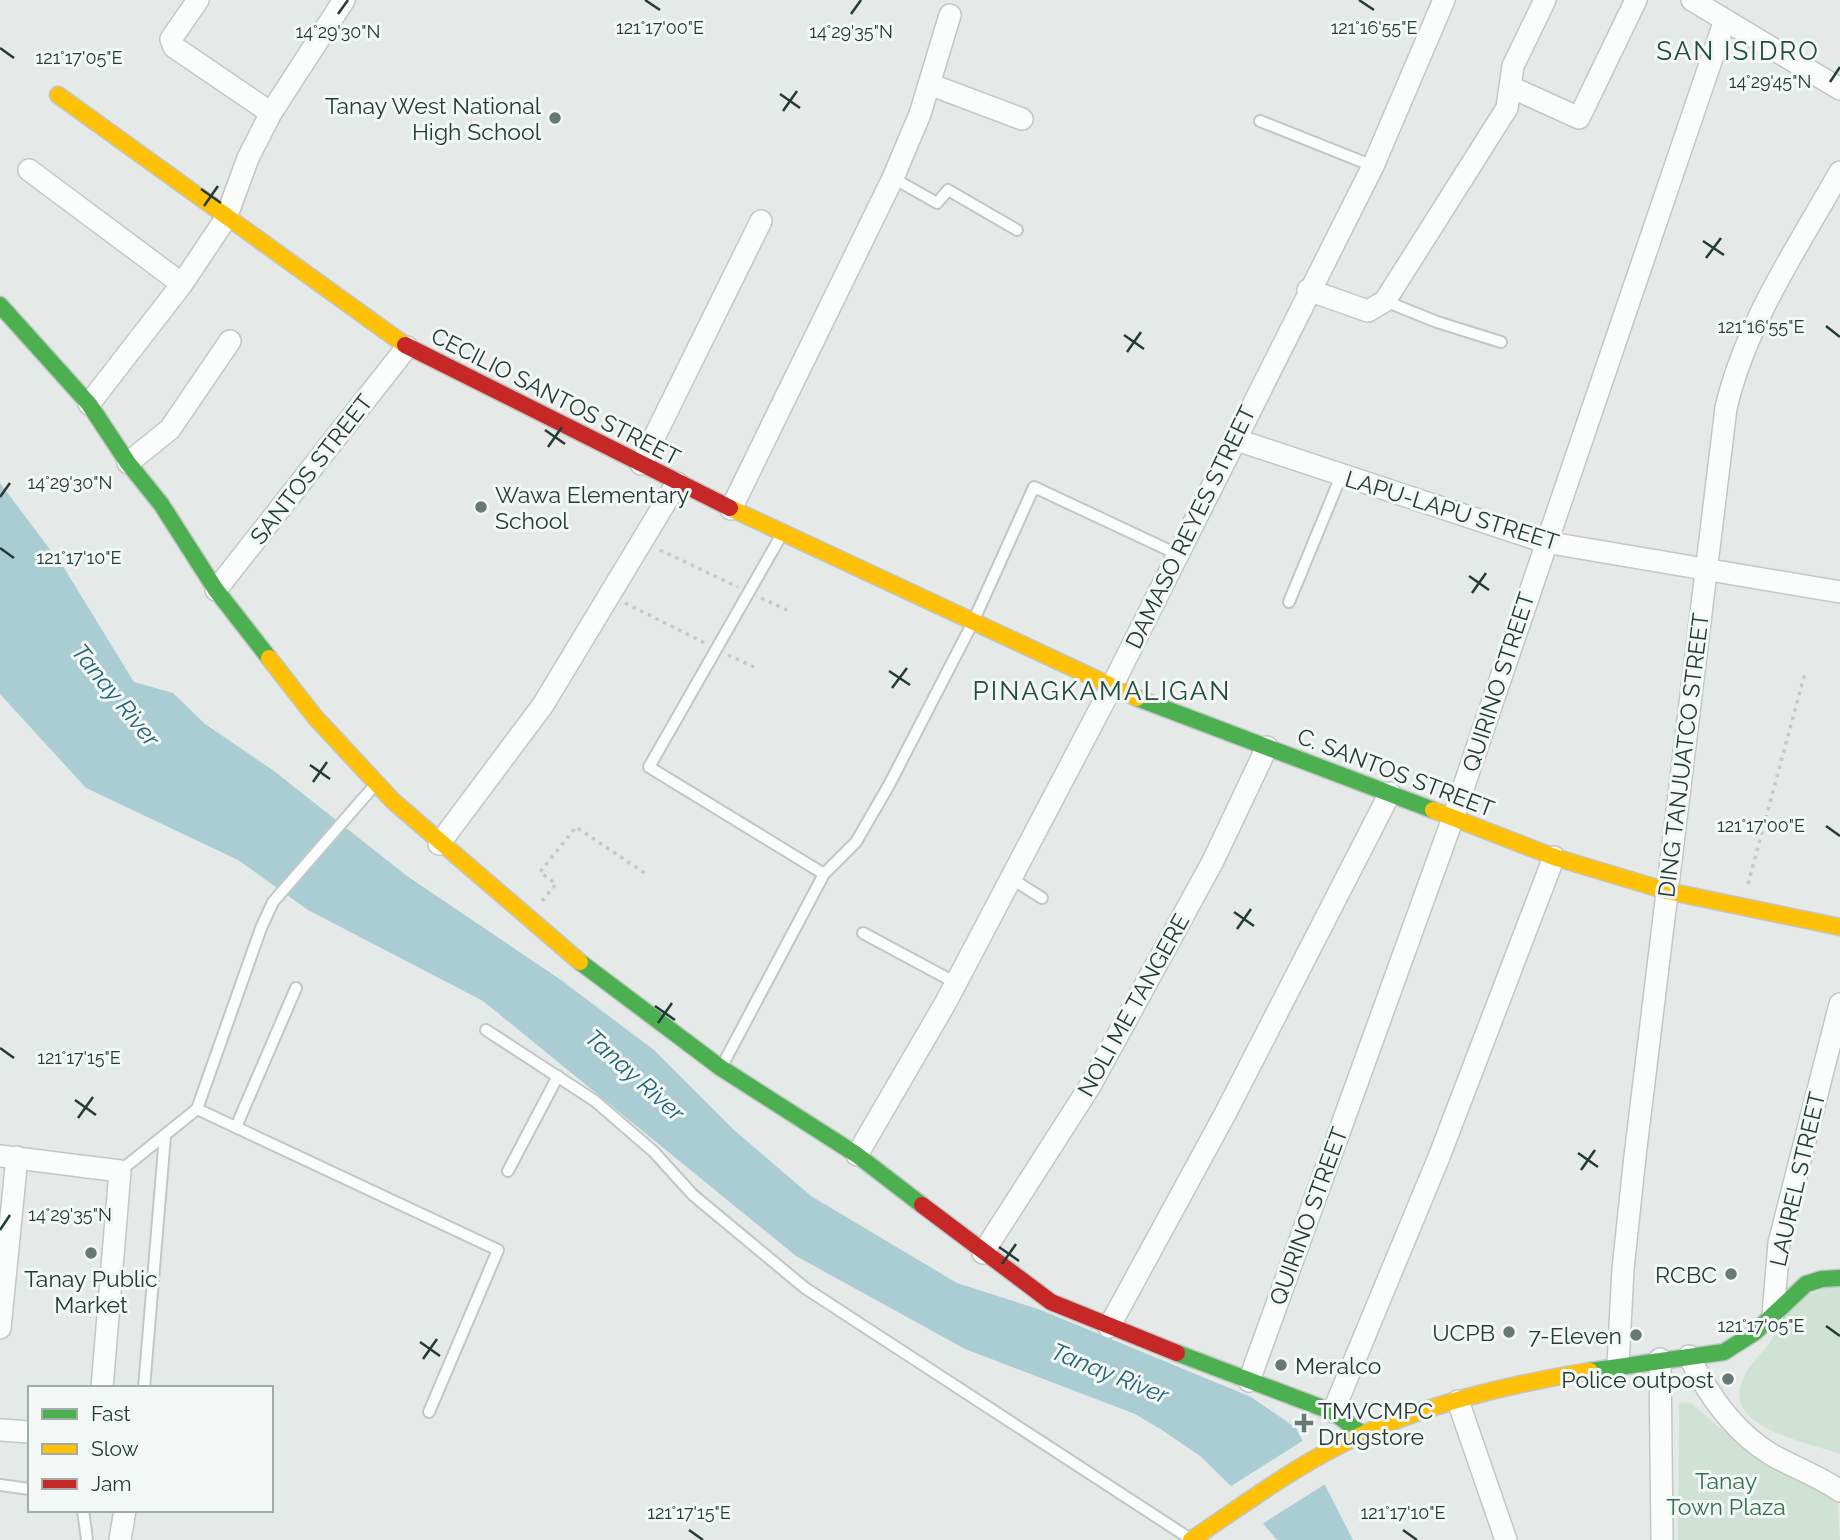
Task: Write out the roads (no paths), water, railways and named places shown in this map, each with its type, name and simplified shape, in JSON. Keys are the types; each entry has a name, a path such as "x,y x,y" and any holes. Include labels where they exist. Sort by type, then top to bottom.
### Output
{"street":[{"path":"198,0 175,31 171,39 174,47 271,113"},
{"path":"89,404 182,284 226,218 248,158 271,113 344,0"},
{"name":"DAMASO REYES STREET","path":"857,1155 956,983 1111,688 1308,290 1373,166 1444,0"},
{"path":"1308,290 1368,311 1385,301 1507,108 1513,88 1513,66 1545,0"},
{"path":"1513,88 1579,118 1636,0"},
{"path":"1692,0 1840,89"},
{"path":"731,509 893,178 929,84 950,15"},
{"name":"QUIRINO STREET","path":"1250,1381 1453,818 1725,20"},
{"path":"929,84 1022,119"},
{"name":"CECILIO SANTOS STREET","path":"58,95 407,347 677,483 1111,688"},
{"path":"29,170 182,284"},
{"name":"DING TANJUATCO STREET","path":"1618,1365 1624,1257 1726,408 1733,378 1751,332 1840,172"},
{"path":"641,464 761,221"},
{"path":"0,305 89,404 128,463 161,504 216,590 315,718 376,785 439,844 526,918 720,1068 857,1155 1051,1302 1109,1327 1333,1412 1362,1434"},
{"path":"128,463 170,429 230,341"},
{"name":"SANTOS STREET","path":"216,590 407,347"},
{"name":"LAPU-LAPU STREET","path":"1234,439 1545,542 1706,567 1840,592"},
{"path":"439,844 543,705 677,483"},
{"name":"C. SANTOS STREET","path":"1111,688 1554,857 1667,891 1840,927"},
{"name":"NOLI ME TANGERE","path":"983,1253 1090,1086 1213,861 1267,747"},
{"path":"1109,1327 1224,1116 1390,793"},
{"path":"1333,1412 1439,1157 1554,857"},
{"name":"LAUREL STREET","path":"1773,1315 1779,1243 1840,1004"},
{"path":"0,1328 8,1156 120,1171 102,1386"},
{"path":"1191,1540 1316,1460 1362,1434 1458,1401 1567,1373 1737,1348 1773,1315 1787,1298 1813,1281 1828,1276 1840,1278"},
{"path":"1689,1356 1703,1386 1736,1426 1769,1453 1840,1491"},
{"path":"1660,1359 1662,1540"},
{"path":"1458,1401 1506,1540"},
{"path":"0,1430 28,1432"},
{"path":"120,1540 125,1512"}],"lane":[{"path":"1260,121 1373,166"},
{"path":"893,178 937,203 948,190 1017,230"},
{"path":"1385,301 1437,322 1501,342"},
{"path":"1289,602 1341,476"},
{"path":"720,1068 824,874 856,842 973,622 1034,487 1177,554"},
{"path":"783,532 649,767 824,874"},
{"path":"120,1171 197,1109 261,928 273,902 344,818 376,785"},
{"path":"1012,879 1042,898"},
{"path":"863,933 956,983"},
{"path":"236,1127 296,988"},
{"path":"486,1030 605,1109 654,1152 693,1195 805,1288 1191,1540"},
{"path":"508,1171 558,1076"},
{"path":"197,1109 498,1250 429,1412"},
{"path":"144,1386 165,1136"},
{"path":"0,1485 28,1489"},
{"path":"83,1512 87,1540"}],"water":[{"name":"Tanay River","path":"0,483 64,568 134,682 173,693 205,724 274,771 407,876 561,980 654,1050 734,1130 811,1196 957,1283 1041,1310 1251,1397 1296,1428 1353,1540 1277,1540 1232,1487 1200,1456 1135,1414 965,1349 796,1256 483,1001 308,910 238,860 86,788 0,694"}],"place":[{"name":"Tanay West National High School","path":"555,118"},
{"name":"Wawa Elementary School","path":"481,507"},
{"name":"Tanay Public Market","path":"91,1253"},
{"name":"RCBC","path":"1731,1274"},
{"name":"UCPB","path":"1509,1332"},
{"name":"7-Eleven","path":"1636,1335"},
{"name":"Meralco","path":"1281,1365"},
{"name":"Police outpost","path":"1728,1379"},
{"name":"TMVCMPC Drugstore","path":"1304,1423"}],"district":[{"name":"SAN ISIDRO","path":"1738,51"},
{"name":"PINAGKAMALIGAN","path":"1102,691"}],"park label":[{"name":"Tanay Town Plaza","path":"1726,1493"}]}
